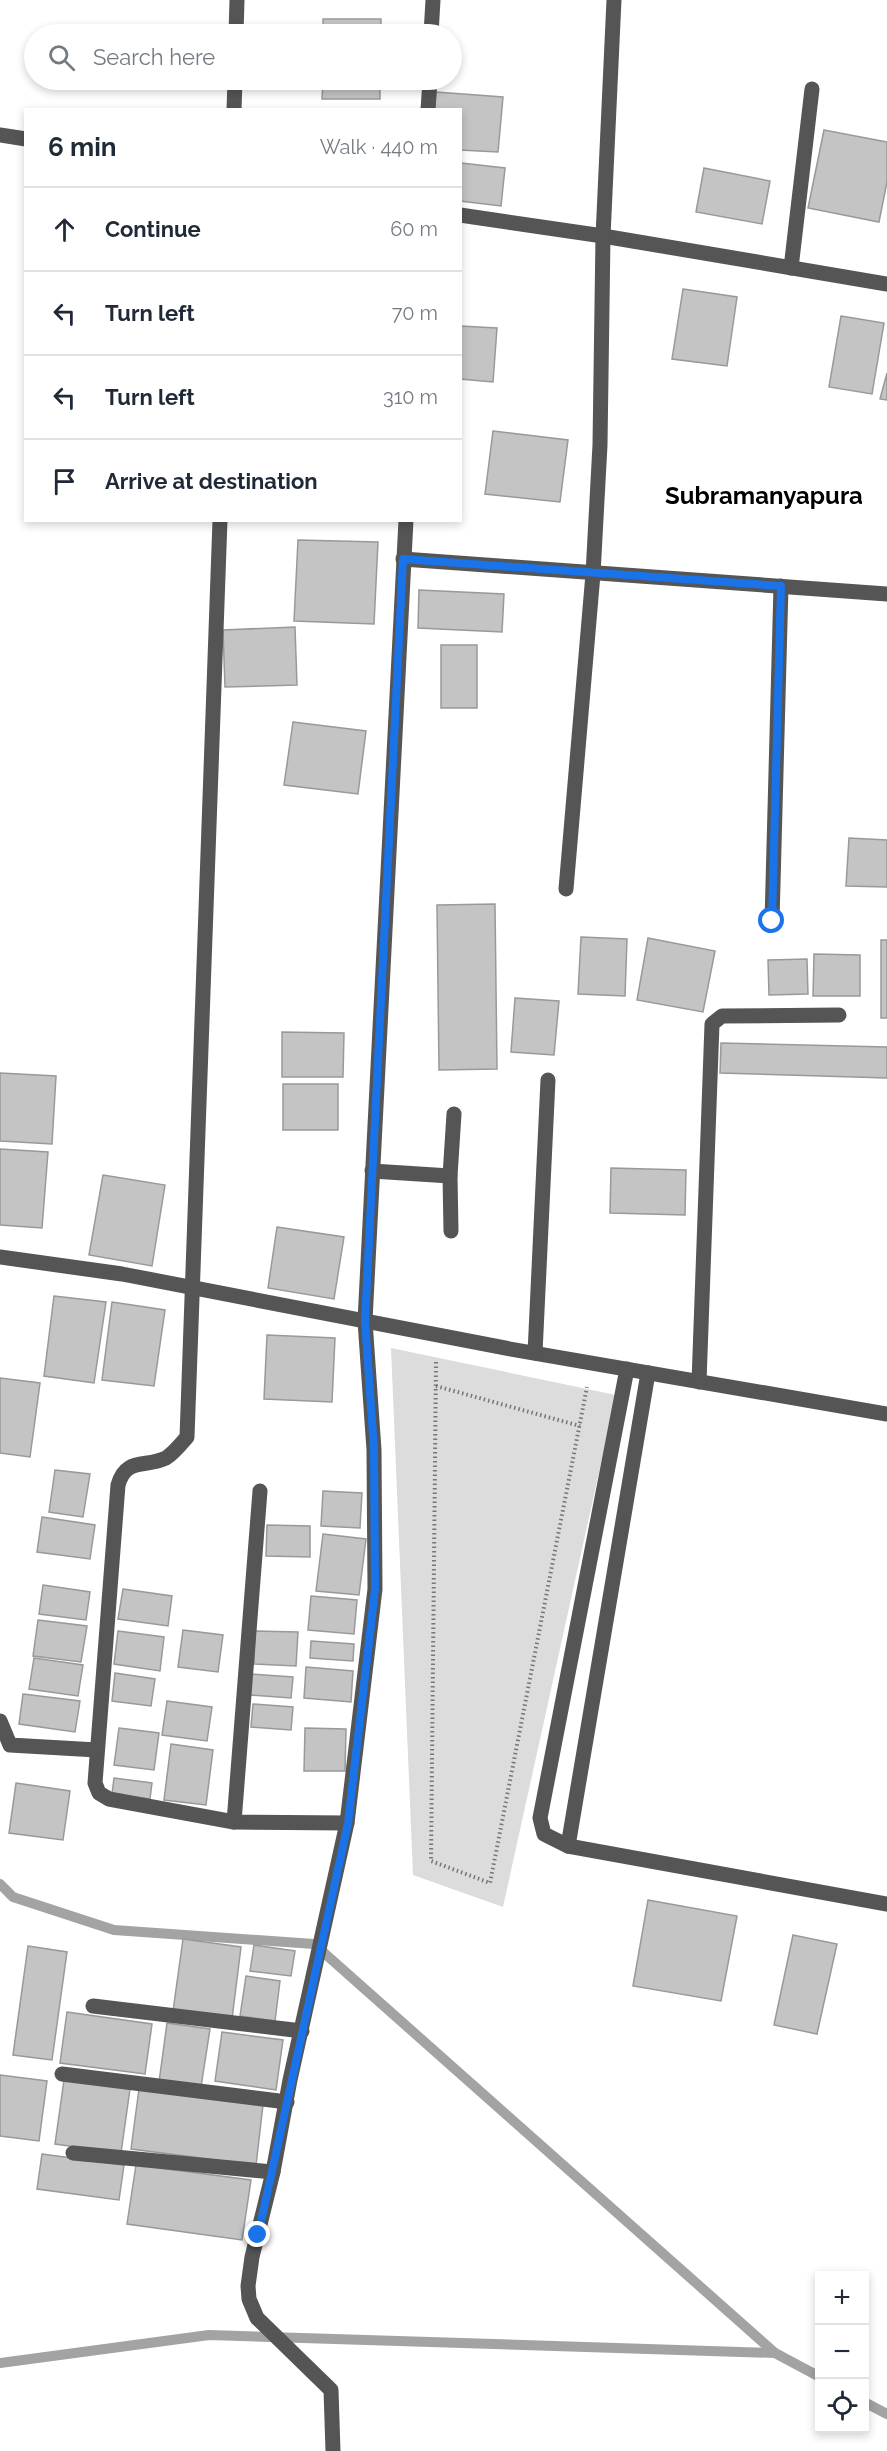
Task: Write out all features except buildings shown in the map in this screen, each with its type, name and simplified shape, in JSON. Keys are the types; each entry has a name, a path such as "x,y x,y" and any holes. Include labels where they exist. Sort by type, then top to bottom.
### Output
{"street":[{"path":"236,24 237,0"},
{"path":"432,24 433,0"},
{"path":"566,889 593,574 600,445 603,236 614,0"},
{"path":"791,268 812,89"},
{"path":"234,108 235,90"},
{"path":"428,108 429,90"},
{"path":"0,135 24,139"},
{"path":"462,216 603,236 887,284"},
{"path":"220,522 187,1437 165,1458 129,1467 121,1473 118,1485 95,1783 99,1793 109,1799 234,1822 348,1823"},
{"path":"333,2451 331,2390 257,2318 249,2299 248,2286 252,2257 273,2172 348,1823 375,1589 374,1450 365,1321 406,522"},
{"path":"403,559 887,594"},
{"path":"772,921 781,586"},
{"path":"699,1382 712,1024 722,1016 839,1015"},
{"path":"535,1353 548,1080"},
{"path":"451,1231 450,1176 454,1114"},
{"path":"372,1172 450,1176"},
{"path":"0,1257 192,1287 535,1353 887,1414 887,1407"},
{"path":"627,1369 540,1818 544,1834 568,1846 887,1904"},
{"path":"568,1846 648,1373"},
{"path":"234,1822 260,1491"},
{"path":"0,1721 10,1745 97,1750"},
{"path":"93,2006 302,2031"},
{"path":"62,2074 287,2102"},
{"path":"74,2152 273,2172"}],"path":[{"path":"436,1334 431,1861 490,1883 592,1363"},
{"path":"435,1386 580,1426"}],"shaded area":[{"path":"391,1348 616,1395 503,1907 413,1875"}],"waterway":[{"path":"0,1884 13,1897 114,1930 314,1944 775,2353"},
{"path":"0,2363 209,2335 775,2353 815,2374"},
{"path":"869,2405 887,2414"}],"district":[{"name":"Subramanyapura","path":"764,495"}],"route":[{"path":"258,2235 273,2172 290,2080 348,1823 375,1589 374,1450 365,1321 403,559 781,586 772,921"}]}
